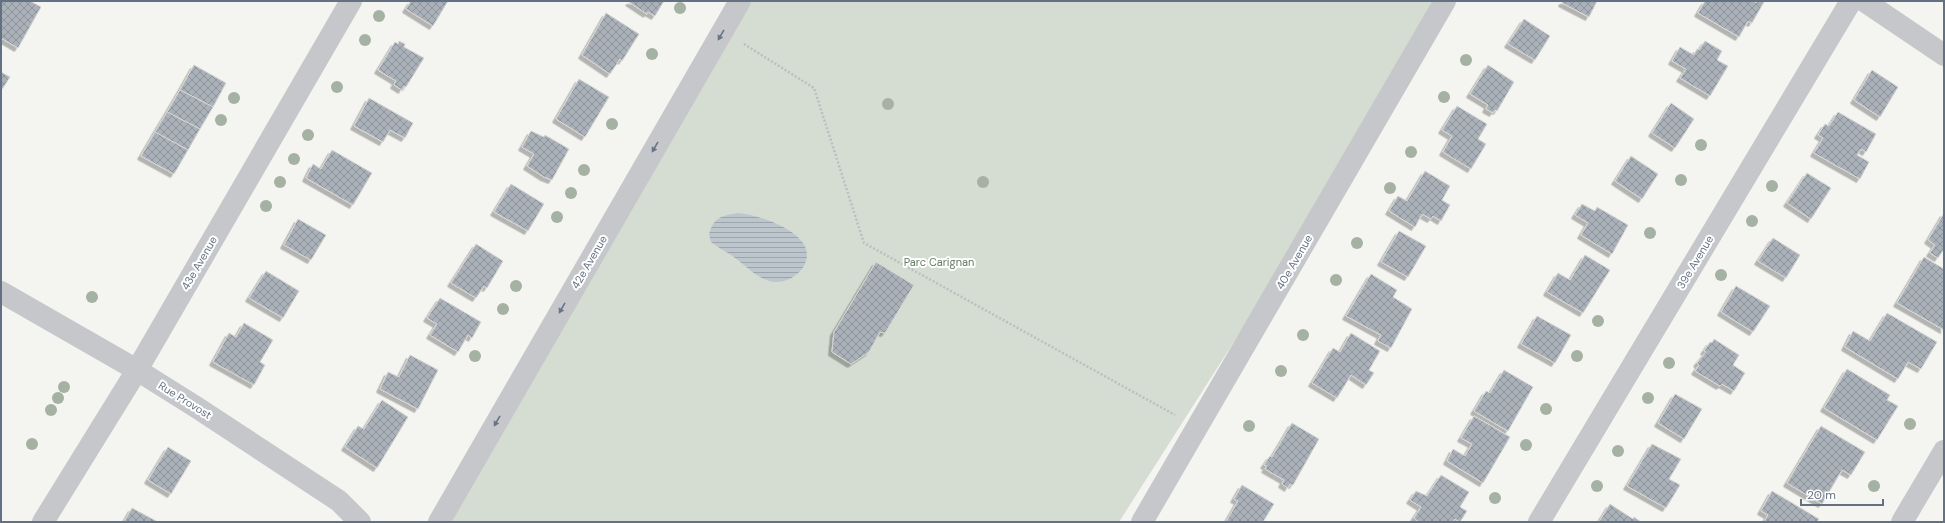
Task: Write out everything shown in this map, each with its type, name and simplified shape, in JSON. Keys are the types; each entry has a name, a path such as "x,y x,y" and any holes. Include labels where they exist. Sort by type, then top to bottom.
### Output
{"street":[{"name":"43e Avenue","path":"44,522 137,370 351,1"},
{"name":"42e Avenue","path":"439,522 740,1"},
{"name":"40e Avenue","path":"1142,522 1445,1"},
{"name":"39e Avenue","path":"1539,522 1851,1"},
{"path":"1864,1 1944,55"},
{"name":"Rue Provost","path":"1,292 137,370 339,501 360,522"},
{"path":"1902,522 1944,451"}],"path":[{"path":"723,31 814,88 864,242 1197,428"}],"green space":[{"name":"Parc Carignan","path":"743,1 1451,1 1119,522 443,522"}],"shaded area":[{"path":"738,213 755,216 774,222 791,231 798,237 803,243 807,258 800,272 786,280 777,282 769,281 754,273 711,242 709,234 713,224 723,216"}],"building":[{"path":"1,1 30,1 41,7 18,48 1,38"},
{"path":"411,1 448,1 433,26 406,9"},
{"path":"664,1 655,16 648,12 647,14 629,2"},
{"path":"1563,1 1597,1 1589,17 1562,3"},
{"path":"1705,1 1764,2 1752,23 1748,21 1739,37 1698,13"},
{"path":"606,13 639,34 622,61 620,59 610,74 582,55"},
{"path":"1524,19 1550,36 1535,60 1508,44"},
{"path":"399,41 405,44 404,47 424,58 406,87 404,86 402,90 394,85 396,81 378,70 395,42 398,44"},
{"path":"1705,41 1722,51 1717,60 1728,66 1710,96 1680,78 1686,69 1672,61 1680,47 1694,55 1697,49 1699,50"},
{"path":"194,65 226,83 213,107 180,90"},
{"path":"1488,65 1514,82 1497,111 1495,110 1493,113 1486,109 1488,105 1470,94"},
{"path":"1872,70 1898,87 1880,117 1854,100"},
{"path":"1,72 10,77 1,91"},
{"path":"579,79 609,97 585,137 556,119"},
{"path":"180,90 213,107 200,129 167,112"},
{"path":"369,98 413,123 405,138 390,130 383,142 354,126"},
{"path":"1671,103 1694,119 1675,148 1652,133"},
{"path":"1457,106 1487,124 1478,139 1486,144 1471,169 1443,152 1452,136 1442,130"},
{"path":"167,112 200,129 188,150 155,132"},
{"path":"1838,112 1876,134 1866,152 1861,149 1857,155 1869,162 1860,179 1814,153 1823,138 1818,135 1825,124 1829,126"},
{"path":"531,131 544,137 545,135 569,149 552,180 544,177 527,166 534,154 522,147"},
{"path":"155,132 188,150 174,174 141,156"},
{"path":"332,150 372,173 353,205 306,178 313,164 321,169"},
{"path":"1631,156 1658,174 1642,199 1615,181"},
{"path":"1425,171 1450,186 1442,200 1450,205 1441,221 1433,216 1431,219 1422,214 1415,227 1389,211 1398,196 1407,201"},
{"path":"1807,173 1831,188 1811,219 1787,203"},
{"path":"511,184 544,204 528,231 494,212"},
{"path":"1582,204 1595,211 1597,207 1628,225 1612,254 1581,235 1588,223 1575,215"},
{"path":"1944,213 1944,249 1938,258 1930,253 1935,245 1928,240"},
{"path":"298,219 326,235 311,260 284,245"},
{"path":"1399,231 1426,246 1408,277 1381,262"},
{"path":"1773,238 1800,255 1786,278 1758,261"},
{"path":"476,244 503,261 487,288 484,286 476,298 451,283"},
{"path":"1585,255 1610,270 1583,313 1547,292 1558,273 1570,280"},
{"path":"1924,257 1944,269 1944,330 1897,303"},
{"path":"876,262 914,285 885,333 880,332 869,352 851,364 832,352 834,332"},
{"path":"266,271 299,291 283,318 249,298"},
{"path":"1371,274 1397,290 1393,297 1412,309 1391,348 1378,341 1381,335 1346,316"},
{"path":"1736,286 1770,306 1753,332 1721,312"},
{"path":"440,298 481,322 472,338 468,335 458,352 430,335 437,324 427,318"},
{"path":"1887,313 1937,342 1921,369 1908,362 1898,379 1845,347 1853,331 1870,341"},
{"path":"1537,316 1571,335 1555,363 1521,344"},
{"path":"244,323 273,340 260,362 265,365 254,385 213,362 229,333 236,337"},
{"path":"1351,333 1380,351 1369,370 1374,373 1366,385 1351,375 1337,398 1312,383 1333,348 1340,352"},
{"path":"1714,339 1739,355 1733,365 1745,373 1734,391 1722,384 1720,386 1695,371 1699,365 1697,363 1706,352 1704,351"},
{"path":"410,355 438,370 418,409 380,389 388,372 399,377"},
{"path":"1847,369 1890,395 1887,400 1898,406 1877,440 1824,408"},
{"path":"1504,370 1533,387 1508,431 1474,411 1486,391 1490,393"},
{"path":"1675,394 1702,409 1684,439 1658,423"},
{"path":"382,400 408,417 377,468 345,447 358,426 364,429"},
{"path":"1474,416 1510,437 1483,483 1447,461 1453,449 1465,456 1472,444 1461,438"},
{"path":"1292,423 1319,439 1293,485 1290,484 1288,488 1282,484 1284,480 1265,469 1267,466 1264,465 1270,456 1272,457"},
{"path":"1821,426 1865,452 1851,475 1842,470 1822,504 1787,483"},
{"path":"1652,444 1681,459 1669,479 1680,485 1666,508 1627,486"},
{"path":"168,447 191,461 171,494 148,480"},
{"path":"1441,475 1469,492 1460,507 1467,511 1460,522 1455,519 1453,522 1419,522 1414,518 1421,507 1410,500 1416,491 1427,496"},
{"path":"1242,485 1274,504 1263,522 1226,522 1238,501 1234,499"},
{"path":"1772,491 1819,519 1817,522 1764,522 1768,515 1761,511"},
{"path":"1610,504 1633,519 1634,517 1641,522 1599,522"},
{"path":"132,508 158,522 124,522"}]}
